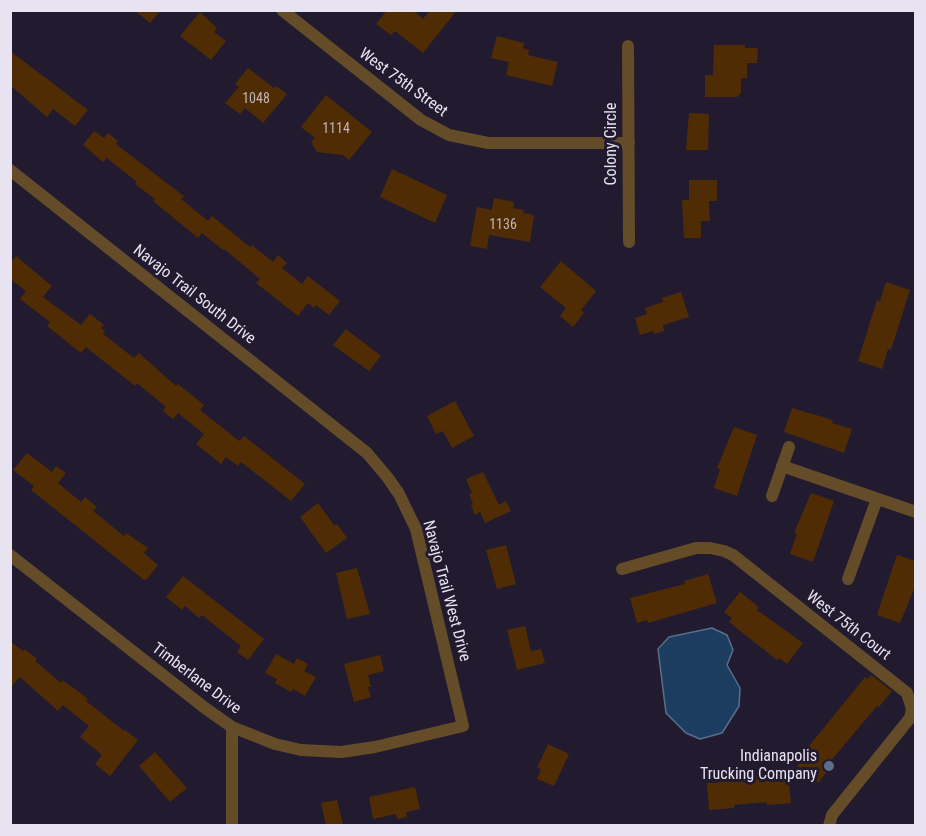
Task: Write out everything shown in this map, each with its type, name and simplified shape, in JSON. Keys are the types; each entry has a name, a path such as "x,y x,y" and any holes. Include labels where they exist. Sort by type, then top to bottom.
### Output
{"street":[{"name":"West 75th Street","path":"282,10 421,120 450,135 494,144 629,143"},
{"name":"Colony Circle","path":"628,46 629,242"},
{"name":"Navajo Trail South Drive","path":"10,170 357,445"},
{"name":"Navajo Trail West Drive","path":"357,445 367,453 388,478 399,494 416,529 463,726"},
{"path":"772,496 789,447"},
{"path":"782,466 915,513"},
{"path":"848,579 877,499"},
{"name":"West 75th Court","path":"622,569 696,548 724,551 733,555 907,693 912,709 910,718 832,815 829,825"},
{"name":"Timberlane Drive","path":"10,555 205,708 232,727 275,744 301,750 341,752 375,747 463,726"},
{"path":"232,727 232,825"}],"water":[{"path":"712,628 727,635 733,650 727,665 740,688 739,706 722,733 700,739 686,733 666,713 658,649 669,637"}],"building":[{"path":"134,10 161,10 150,23"},
{"path":"387,10 413,10 423,19 430,10 457,10 423,53 395,31 391,35 376,24"},
{"path":"200,12 217,28 214,32 226,41 211,60 180,36"},
{"path":"497,36 524,43 523,48 529,50 528,55 558,62 552,86 506,75 509,62 491,58"},
{"path":"714,45 745,45 745,48 758,48 757,63 747,63 747,78 741,78 741,93 737,97 705,97 705,75 713,75"},
{"path":"10,51 88,110 75,126 53,109 47,117 10,85"},
{"path":"248,68 274,88 276,86 287,94 263,123 245,108 240,114 225,103 239,87 235,84"},
{"path":"326,95 372,132 349,160 343,155 317,152 311,142 315,138 301,127"},
{"path":"689,113 709,114 708,150 686,150"},
{"path":"94,131 104,138 108,133 118,141 116,144 184,196 181,199 208,221 212,216 250,247 252,245 273,262 278,255 287,263 282,268 302,284 308,276 340,301 329,315 316,305 314,308 308,303 298,316 256,283 260,279 224,249 202,233 198,238 153,201 155,199 135,184 137,182 107,158 103,162 83,145"},
{"path":"392,169 447,195 435,223 380,197"},
{"path":"689,180 717,180 717,201 709,201 710,221 701,221 701,238 684,238 682,200 689,200"},
{"path":"494,198 514,202 513,208 534,215 530,242 489,235 487,249 470,246 477,207 492,210"},
{"path":"16,256 52,286 43,297 81,325 90,314 104,325 101,328 105,331 103,334 134,358 139,353 176,386 178,384 204,405 200,410 239,441 244,436 305,484 291,501 241,462 238,466 226,457 221,464 196,444 204,434 178,413 173,419 163,411 166,407 137,383 135,386 86,347 81,353 47,326 50,322 20,299 26,291 10,279 10,263"},
{"path":"561,261 596,291 581,310 584,313 573,327 560,316 566,308 540,287"},
{"path":"886,282 910,290 891,350 888,349 882,369 858,361 877,300 880,301"},
{"path":"681,292 689,317 663,325 664,331 654,334 653,331 640,335 635,318 647,314 645,308 663,302 662,298"},
{"path":"346,329 381,356 369,371 333,345"},
{"path":"455,401 474,436 452,448 443,431 436,434 427,416"},
{"path":"792,408 833,420 832,423 852,429 844,453 784,432"},
{"path":"734,427 757,435 737,496 714,488 720,469 717,468"},
{"path":"27,453 52,472 56,466 66,473 58,483 81,502 85,497 97,507 93,511 124,536 126,533 148,548 144,553 158,565 147,579 144,580 31,490 34,486 13,470"},
{"path":"483,472 499,505 506,501 511,511 485,523 480,512 475,515 469,494 472,493 466,479"},
{"path":"811,493 834,501 813,562 790,554 797,534 794,533"},
{"path":"318,503 347,538 326,553 300,517"},
{"path":"506,545 516,584 497,589 486,550"},
{"path":"897,555 915,561 915,587 900,623 877,615"},
{"path":"357,568 370,614 347,619 336,573"},
{"path":"708,574 717,603 648,623 647,620 637,623 630,598 685,584 684,581"},
{"path":"183,576 264,639 248,660 237,652 241,646 202,615 199,618 185,606 182,610 166,597"},
{"path":"740,592 759,607 757,610 803,643 787,664 779,658 777,660 729,622 732,618 724,612"},
{"path":"525,626 531,651 541,649 545,663 517,670 507,630"},
{"path":"10,641 23,651 25,649 37,659 35,661 61,683 62,680 75,689 88,699 86,701 138,740 110,776 95,764 102,755 80,737 89,726 63,705 58,711 20,677 10,688"},
{"path":"276,654 294,664 297,658 308,664 304,671 316,677 305,696 293,689 291,692 275,683 277,679 265,673"},
{"path":"380,655 384,671 368,675 371,697 354,702 344,664"},
{"path":"871,675 892,691 830,762 833,764 818,783 797,766 804,758 801,756 865,677 868,679"},
{"path":"548,744 569,754 554,786 537,779 541,769 537,768"},
{"path":"155,752 187,788 170,802 139,766"},
{"path":"788,773 791,803 767,805 766,802 709,810 707,783 718,783 717,779"},
{"path":"415,787 420,809 406,812 407,817 397,819 396,814 373,819 369,797"},
{"path":"337,800 343,825 326,825 321,803"}],"place":[{"name":"Indianapolis Trucking Company","path":"829,766"}]}
